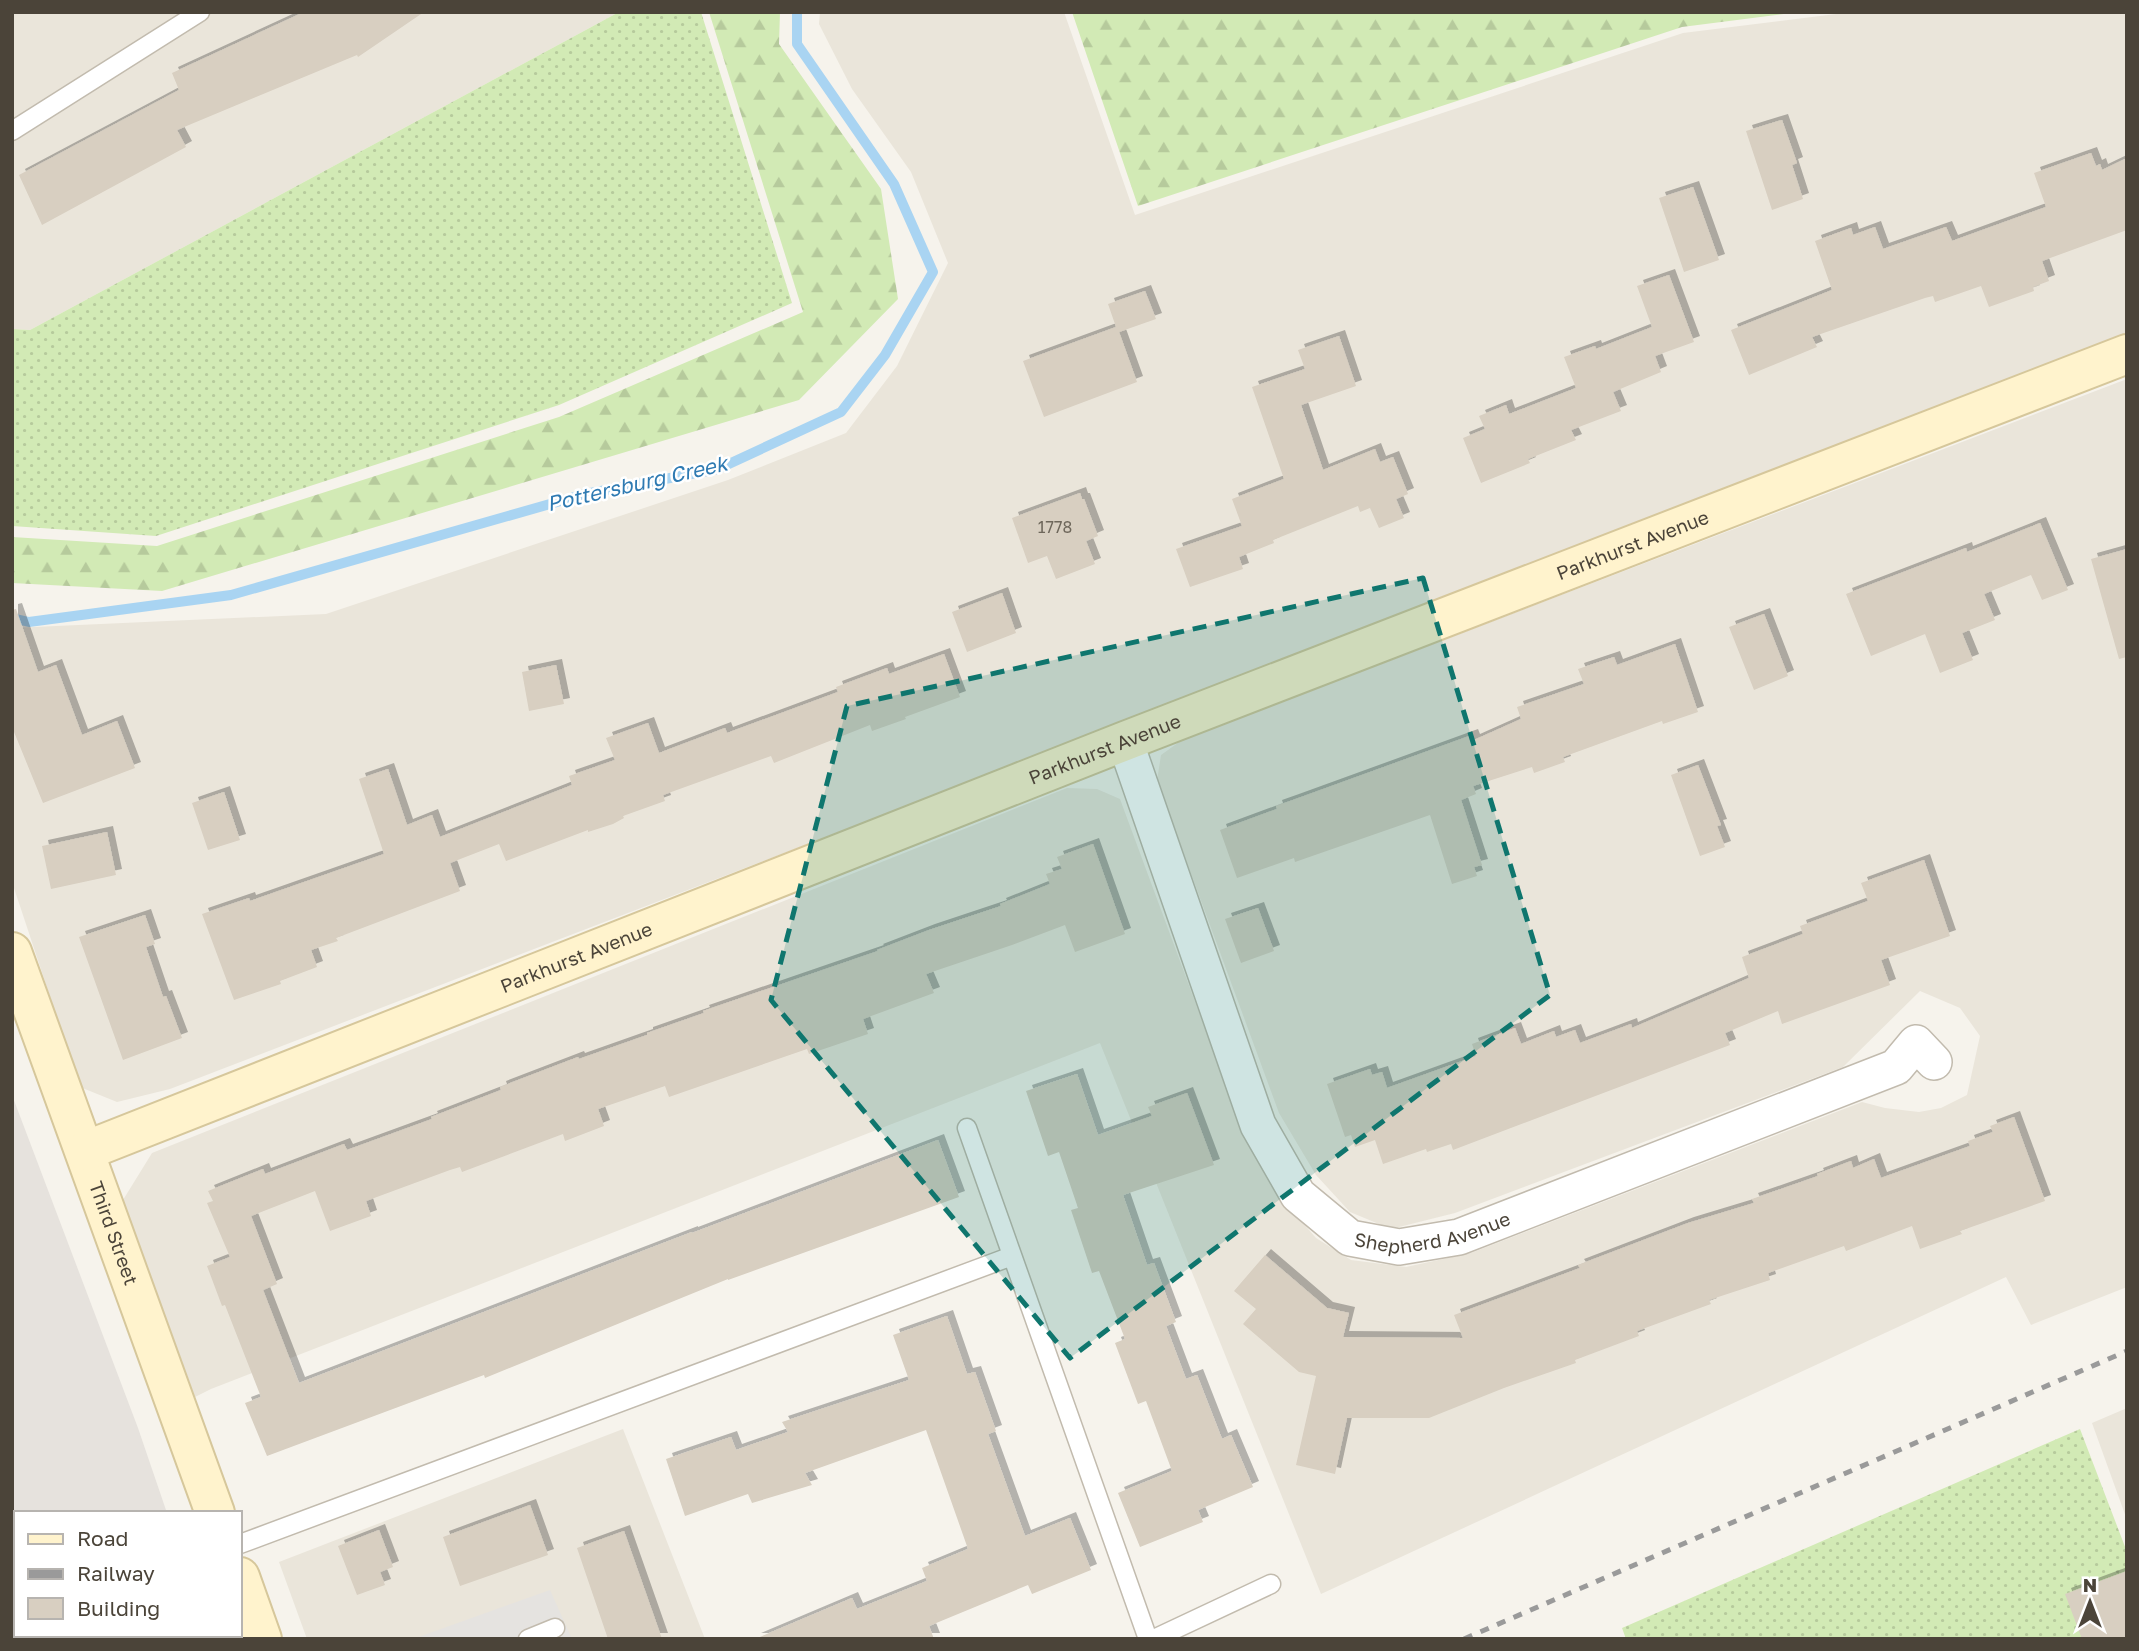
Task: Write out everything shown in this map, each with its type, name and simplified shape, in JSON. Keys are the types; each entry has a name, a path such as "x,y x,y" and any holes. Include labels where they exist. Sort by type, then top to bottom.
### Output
{"street":[{"name":"Parkhurst Avenue","path":"85,1151 1125,741 2127,354"},
{"name":"Shepherd Avenue","path":"1125,741 1258,1125 1298,1195 1350,1238 1399,1247 1459,1237 1896,1067 1916,1043 1934,1062"},
{"name":"Third Street","path":"12,953 214,1511"},
{"path":"242,1583 262,1639"}],"lane":[{"path":"12,131 200,12"},
{"path":"967,1128 1148,1639"},
{"path":"242,1543 1012,1256"},
{"path":"1153,1639 1272,1584"},
{"path":"528,1639 555,1628"}],"highlighted area":[{"path":"1423,578 1550,995 1070,1358 771,1000 847,706"}],"shaded area":[{"path":"12,12 619,12 30,330 12,329"},
{"path":"820,12 1064,12 1135,215 1683,33 1852,12 2127,12 2127,337 170,1089 117,1102 80,1087 12,882 12,628 326,614 728,480 846,433 897,366 948,263 911,172 852,89 819,24"},
{"path":"2127,379 2127,1287 2031,1325 2006,1277 1321,1594 1100,1043 195,1397 123,1200 152,1153 1067,788 1097,789 1120,799 1244,1134 1276,1192 1316,1238 1351,1260 1406,1267 1471,1253 1862,1102 1919,1112 1941,1108 1967,1095 1980,1036 1960,1008 1920,991 1843,1067 1455,1213 1391,1229 1350,1212 1316,1175 1279,1113 1157,781 1161,755 1182,740"},
{"path":"12,1095 138,1428 166,1511 14,1511 14,1637 209,1639 12,1639"},
{"path":"2127,1408 2127,1520 2092,1423"},
{"path":"623,1429 705,1639 307,1639 279,1562"},
{"path":"550,1590 572,1639 413,1639"}],"green space":[{"path":"619,12 701,12 792,303 559,405 156,536 12,526 12,329 30,330"},
{"path":"709,12 780,12 779,44 881,189 898,299 799,400 162,591 12,583 12,537 157,546 559,417 803,312"},
{"path":"1072,12 1799,12 1682,27 1138,206"},
{"path":"2080,1429 2127,1552 2127,1639 1626,1639 1622,1628"}],"building":[{"path":"304,12 424,12 358,57 357,55 177,130 186,147 42,225 19,175 179,90 172,73"},
{"path":"1782,120 1797,163 1792,165 1803,199 1772,210 1746,131"},
{"path":"2091,153 2096,166 2100,164 2102,170 2127,158 2127,230 2042,261 2049,281 2033,287 2034,291 1989,307 1981,286 1935,302 1933,296 1925,298 1812,337 1817,347 1749,375 1731,330 1832,290 1815,241 1851,228 1853,235 1875,227 1883,249 1946,227 1952,241 2046,207 2034,173"},
{"path":"1693,187 1719,260 1684,272 1659,198"},
{"path":"1669,275 1694,342 1655,356 1661,372 1613,392 1621,411 1571,430 1576,440 1528,459 1530,463 1481,483 1463,438 1485,429 1479,416 1506,405 1509,414 1576,388 1564,357 1595,346 1596,349 1652,327 1637,286"},
{"path":"1145,291 1156,319 1119,332 1137,382 1044,417 1023,361 1116,327 1108,304"},
{"path":"1339,336 1356,386 1301,405 1323,470 1375,449 1380,462 1393,457 1408,494 1396,499 1404,518 1379,528 1370,508 1360,512 1358,506 1273,540 1274,543 1239,557 1243,569 1190,587 1176,549 1242,526 1232,499 1284,479 1252,387 1305,369 1298,350"},
{"path":"1080,493 1098,536 1086,541 1095,564 1056,579 1047,556 1028,563 1012,518"},
{"path":"2040,523 2068,590 2042,600 2031,575 1984,594 1995,620 1962,633 1973,660 1940,673 1925,634 1871,656 1846,594 1966,548 1967,552"},
{"path":"2127,549 2127,657 2119,659 2091,559"},
{"path":"1002,593 1016,633 967,652 952,612"},
{"path":"16,609 38,672 56,665 82,735 117,721 135,768 43,803 12,727 12,610"},
{"path":"1764,614 1788,676 1754,690 1729,627"},
{"path":"1675,644 1698,712 1663,724 1662,721 1563,757 1565,762 1534,773 1532,767 1473,786 1476,794 1461,800 1482,865 1474,867 1477,876 1452,884 1430,815 1295,862 1294,858 1237,878 1220,830 1277,809 1276,806 1472,735 1474,740 1521,719 1517,707 1584,684 1578,669 1614,657 1617,665"},
{"path":"944,654 960,697 872,731 870,725 774,763 771,756 663,795 665,801 623,816 624,818 613,824 588,830 506,861 499,844 450,863 460,891 311,950 317,967 280,981 281,984 234,1000 202,914 249,898 250,901 384,854 359,779 388,769 407,825 432,815 440,837 572,785 569,776 615,760 606,738 648,723 659,753 725,728 727,733 838,692 836,687 887,668 889,674"},
{"path":"556,665 564,704 529,711 522,672"},
{"path":"1698,765 1721,825 1717,826 1725,847 1700,856 1671,775"},
{"path":"224,792 240,840 208,850 192,803"},
{"path":"107,832 116,875 51,889 42,846"},
{"path":"1093,844 1125,934 1075,952 1065,925 926,974 934,993 863,1019 868,1034 809,1054 807,1049 669,1097 665,1086 598,1109 604,1126 565,1141 563,1134 462,1172 460,1167 450,1170 366,1201 371,1216 330,1231 315,1191 251,1216 277,1284 263,1290 299,1383 938,1140 959,1197 728,1279 485,1378 484,1375 267,1456 245,1403 261,1397 207,1266 230,1257 207,1203 213,1201 208,1191 263,1169 265,1174 344,1144 347,1150 432,1119 431,1117 501,1090 500,1087 578,1057 579,1059 647,1035 704,1013 703,1011 1001,906 1000,904 1050,884 1046,874 1062,869 1057,857"},
{"path":"1924,860 1950,936 1881,960 1890,985 1782,1024 1778,1011 1725,1033 1730,1045 1453,1150 1451,1144 1427,1152 1426,1149 1383,1164 1375,1140 1355,1147 1351,1135 1345,1137 1327,1084 1370,1069 1372,1075 1382,1072 1387,1088 1476,1056 1472,1044 1515,1028 1521,1044 1554,1031 1556,1037 1575,1030 1580,1043 1631,1024 1632,1028 1749,978 1742,957 1803,934 1800,926 1868,901 1861,883"},
{"path":"1258,908 1274,951 1241,963 1225,919"},
{"path":"145,915 155,944 146,947 163,997 166,996 182,1038 123,1060 79,937"},
{"path":"1077,1074 1098,1135 1152,1116 1148,1107 1187,1093 1214,1165 1123,1195 1147,1265 1154,1263 1176,1322 1166,1326 1186,1379 1197,1375 1222,1439 1231,1435 1253,1487 1198,1510 1203,1522 1140,1547 1118,1493 1172,1471 1146,1401 1138,1404 1115,1343 1125,1339 1099,1271 1092,1273 1071,1210 1078,1208 1059,1152 1048,1156 1026,1091"},
{"path":"2014,1117 2045,1201 1960,1231 1962,1234 1920,1249 1912,1226 1846,1251 1844,1246 1768,1273 1770,1280 1709,1300 1711,1304 1637,1331 1639,1336 1575,1360 1576,1363 1429,1418 1347,1418 1335,1474 1296,1465 1316,1376 1299,1372 1243,1324 1256,1309 1234,1291 1265,1255 1327,1308 1349,1313 1343,1337 1463,1338 1454,1315 1580,1268 1578,1265 1688,1223 1754,1203 1752,1199 1818,1176 1817,1174 1851,1161 1853,1168 1874,1159 1881,1178 1970,1146 1968,1141 1993,1132 1990,1126"},
{"path":"947,1316 967,1374 975,1372 996,1431 988,1434 1025,1536 1070,1518 1091,1570 1032,1594 1028,1585 929,1626 934,1639 755,1639 852,1598 857,1609 927,1581 922,1568 968,1549 926,1430 805,1473 812,1485 752,1503 748,1494 685,1516 666,1459 731,1437 736,1450 788,1432 782,1422 909,1380 893,1335"},
{"path":"530,1505 548,1555 460,1586 443,1537"},
{"path":"379,1530 393,1567 380,1572 385,1585 357,1595 338,1546"},
{"path":"624,1531 662,1639 608,1639 577,1548"},
{"path":"2127,1571 2127,1639 2082,1639 2065,1594"}],"waterway":[{"name":"Pottersburg Creek","path":"12,618 29,622 231,595 585,494 718,469 841,412 885,355 933,272 894,184 797,44 797,12"}],"railway":[{"path":"1464,1639 2127,1351"}]}
